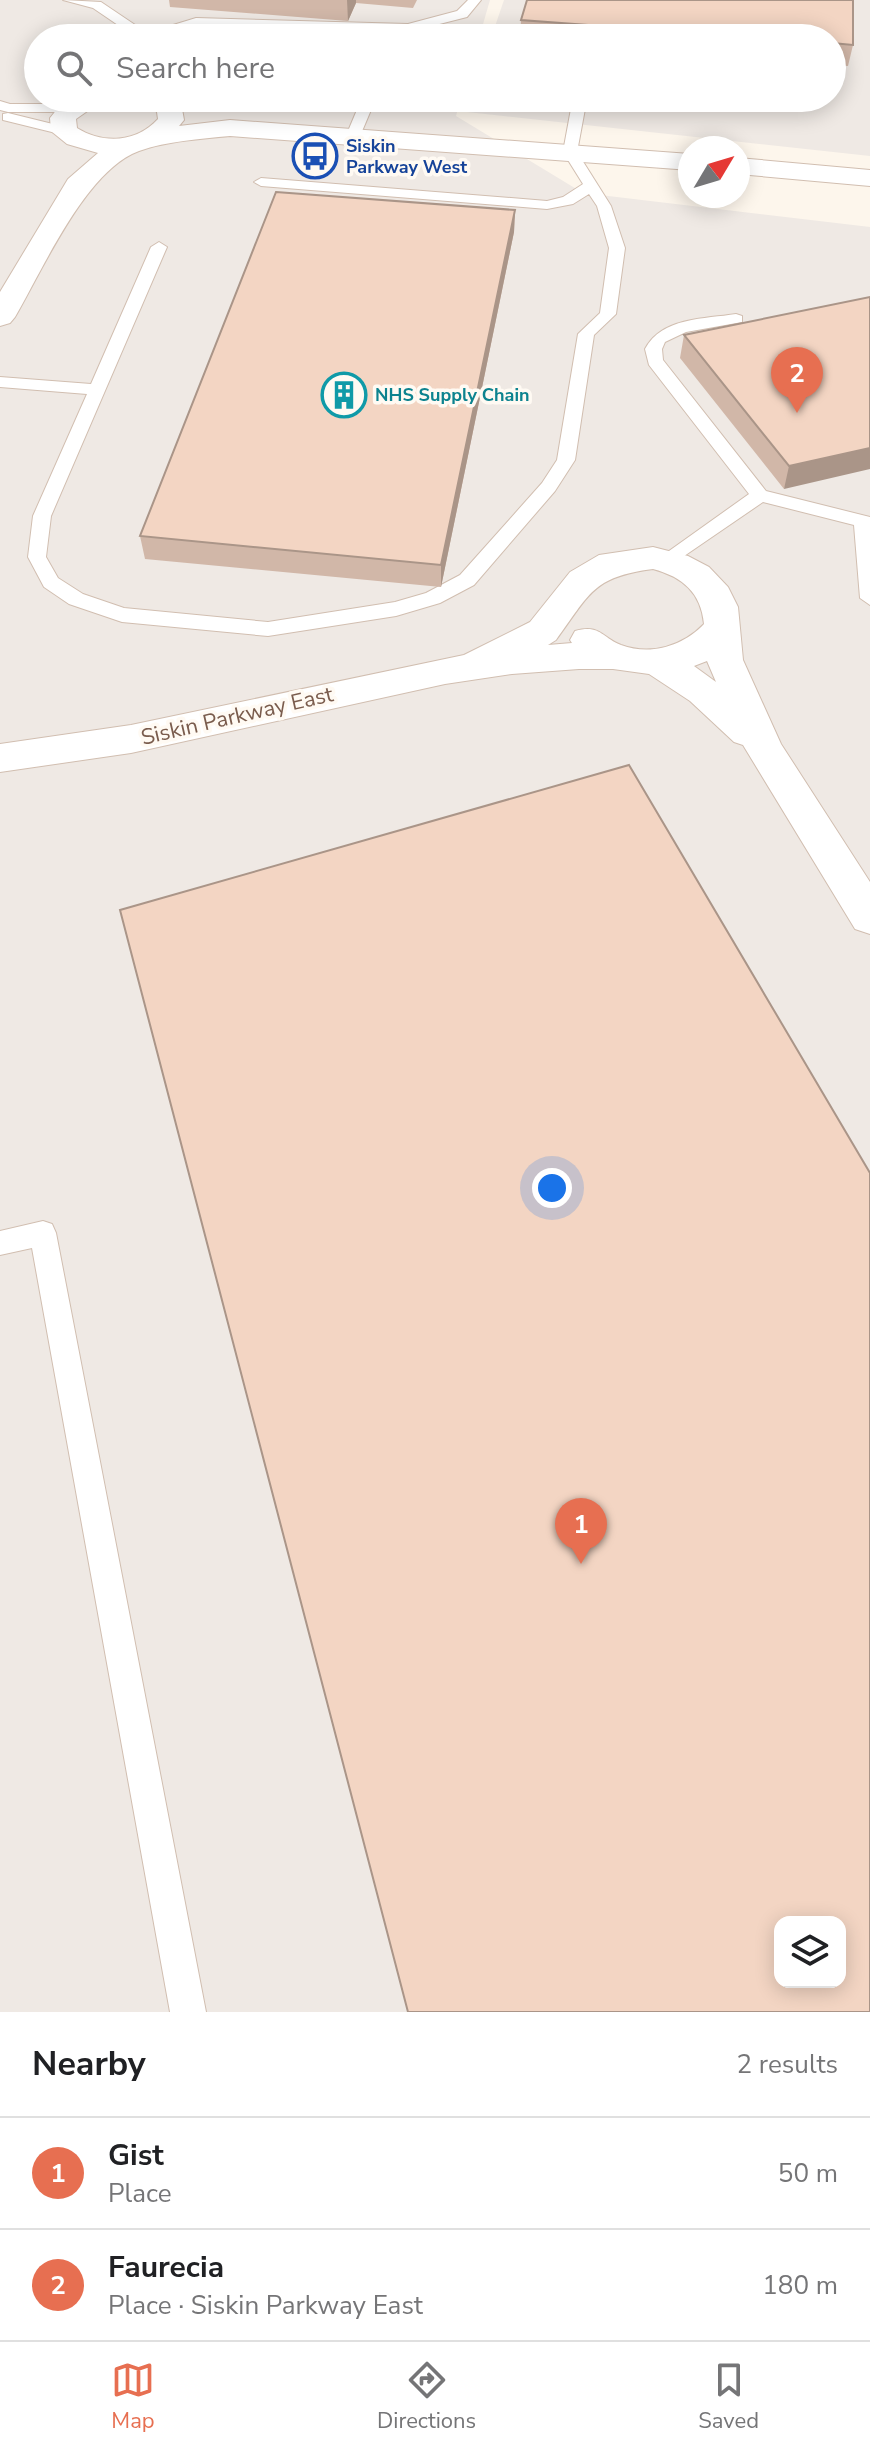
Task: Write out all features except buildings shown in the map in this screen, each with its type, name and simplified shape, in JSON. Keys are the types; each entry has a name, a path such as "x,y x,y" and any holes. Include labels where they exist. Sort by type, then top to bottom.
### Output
{"street":[{"path":"156,137 171,120 166,112"},
{"path":"185,112 230,128"},
{"path":"76,120 100,146 129,145 156,137 230,128 678,161"},
{"path":"76,120 82,155 78,185"},
{"path":"0,317 78,185 103,161 129,145"},
{"path":"750,167 870,178"},
{"path":"721,628 708,643 690,654 652,660 612,656 593,646 580,632 570,600 582,580 611,563 628,559 664,561 697,575 710,587 720,607 725,660 764,748 870,917"},
{"name":"Siskin Parkway East","path":"472,666 543,631 570,600"},
{"name":"Siskin Parkway East","path":"0,758 58,753 143,737 472,666 587,655 612,656"},
{"path":"652,660 680,673 710,696 764,748"}],"lane":[{"path":"69,0 97,5 124,24"},
{"path":"423,24 462,14 475,0"},
{"path":"190,24 261,21 324,24"},
{"path":"0,105 24,111"},
{"path":"31,112 76,120"},
{"path":"353,136 363,112"},
{"path":"159,247 42,516 37,557 51,582 76,599 122,615 268,629 396,609 433,598 467,580 549,487 566,460 586,334 608,314 617,248 604,206 570,152 577,112"},
{"path":"0,115 76,120"},
{"path":"261,182 547,205 568,201 592,185"},
{"path":"736,319 665,333 655,339 651,350 655,361 760,495 866,522 870,598"},
{"path":"0,382 97,390"},
{"path":"664,561 760,495"},
{"path":"0,1243 43,1233 188,2012"}],"shaded area":[{"path":"0,0 490,0 483,24 24,24 24,112 457,112 456,116 583,193 678,204 678,208 710,208 870,227 870,2012 0,2012"},
{"path":"504,0 870,0 870,156 750,143 750,136 687,136 467,112 846,112 846,24 496,24"}],"place":[{"name":"Siskin Parkway West","path":"315,156"},
{"name":"NHS Supply Chain","path":"344,395"},
{"name":"Faurecia","path":"797,413"},
{"name":"Gist","path":"581,1564"}]}
